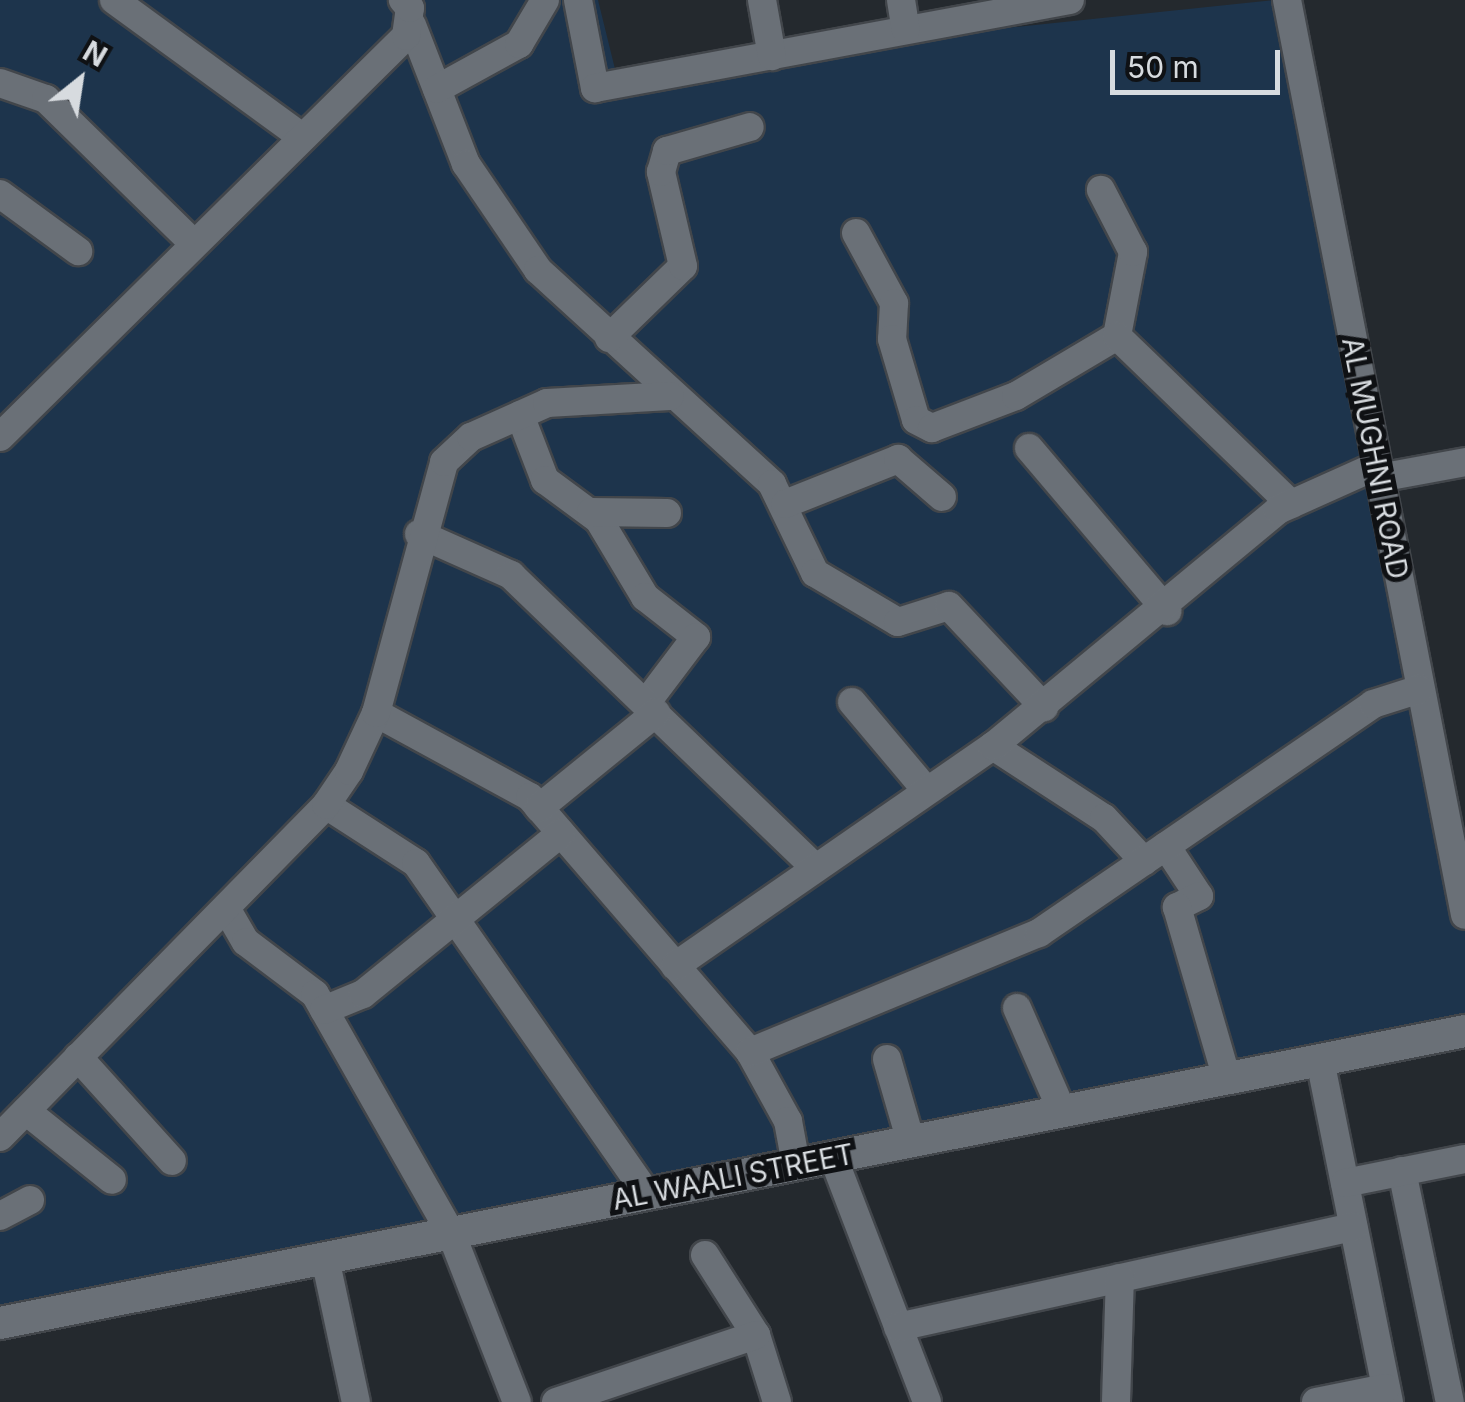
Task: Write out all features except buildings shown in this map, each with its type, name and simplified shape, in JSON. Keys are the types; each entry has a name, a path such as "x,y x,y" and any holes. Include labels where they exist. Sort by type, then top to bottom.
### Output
{"street":[{"path":"114,0 302,137"},
{"path":"437,89 519,44 544,0"},
{"path":"578,0 596,88 906,30 1022,4 1070,0"},
{"path":"762,0 772,56"},
{"path":"901,0 906,30"},
{"name":"AL MUGHNI ROAD","path":"1286,0 1465,915"},
{"path":"0,437 302,137 407,13 466,164 516,240 610,338 785,504 815,573 898,622 949,606 1044,707"},
{"path":"1,87 46,99 194,244"},
{"path":"610,338 683,266 661,172 667,151 750,127"},
{"path":"856,233 894,303 892,340 925,428 1016,396 1117,336 1133,252 1101,190"},
{"path":"0,194 78,251"},
{"path":"1117,336 1291,504"},
{"path":"0,1136 326,805 376,713 419,534 444,462 471,437 547,402 670,396"},
{"path":"520,415 545,480 591,512 645,597 696,637 651,708 539,808"},
{"path":"1029,448 1167,611"},
{"path":"785,504 898,459 942,497"},
{"path":"675,966 1044,707 1167,611 1291,504 1378,472 1465,462"},
{"path":"591,512 667,513"},
{"path":"419,534 512,576 814,868"},
{"path":"750,1052 991,956 1155,854 1373,704 1420,689"},
{"path":"852,702 926,790"},
{"path":"376,713 539,808 750,1052 788,1121 796,1164"},
{"path":"992,746 1155,854 1198,896 1176,907 1227,1078"},
{"path":"326,805 416,863 647,1194"},
{"path":"324,1010 363,994 560,833"},
{"path":"226,908 246,942 324,1010 451,1233 518,1402"},
{"path":"1017,1008 1062,1111"},
{"name":"AL WAALI STREET","path":"0,1323 1465,1031"},
{"path":"78,1057 172,1162"},
{"path":"888,1059 910,1142"},
{"path":"1316,1402 1388,1395 1320,1060"},
{"path":"26,1110 112,1180"},
{"path":"833,1157 927,1402"},
{"path":"1344,1182 1465,1159"},
{"path":"1402,1171 1450,1402"},
{"path":"0,1216 30,1200"},
{"path":"898,1327 1354,1226"},
{"path":"705,1255 756,1334 777,1402"},
{"path":"325,1258 349,1401"},
{"path":"1116,1402 1120,1278"},
{"path":"556,1402 756,1334"}],"shaded area":[{"path":"0,0 598,0 615,69 1274,0 1465,914 1465,1031 0,1324"}]}
